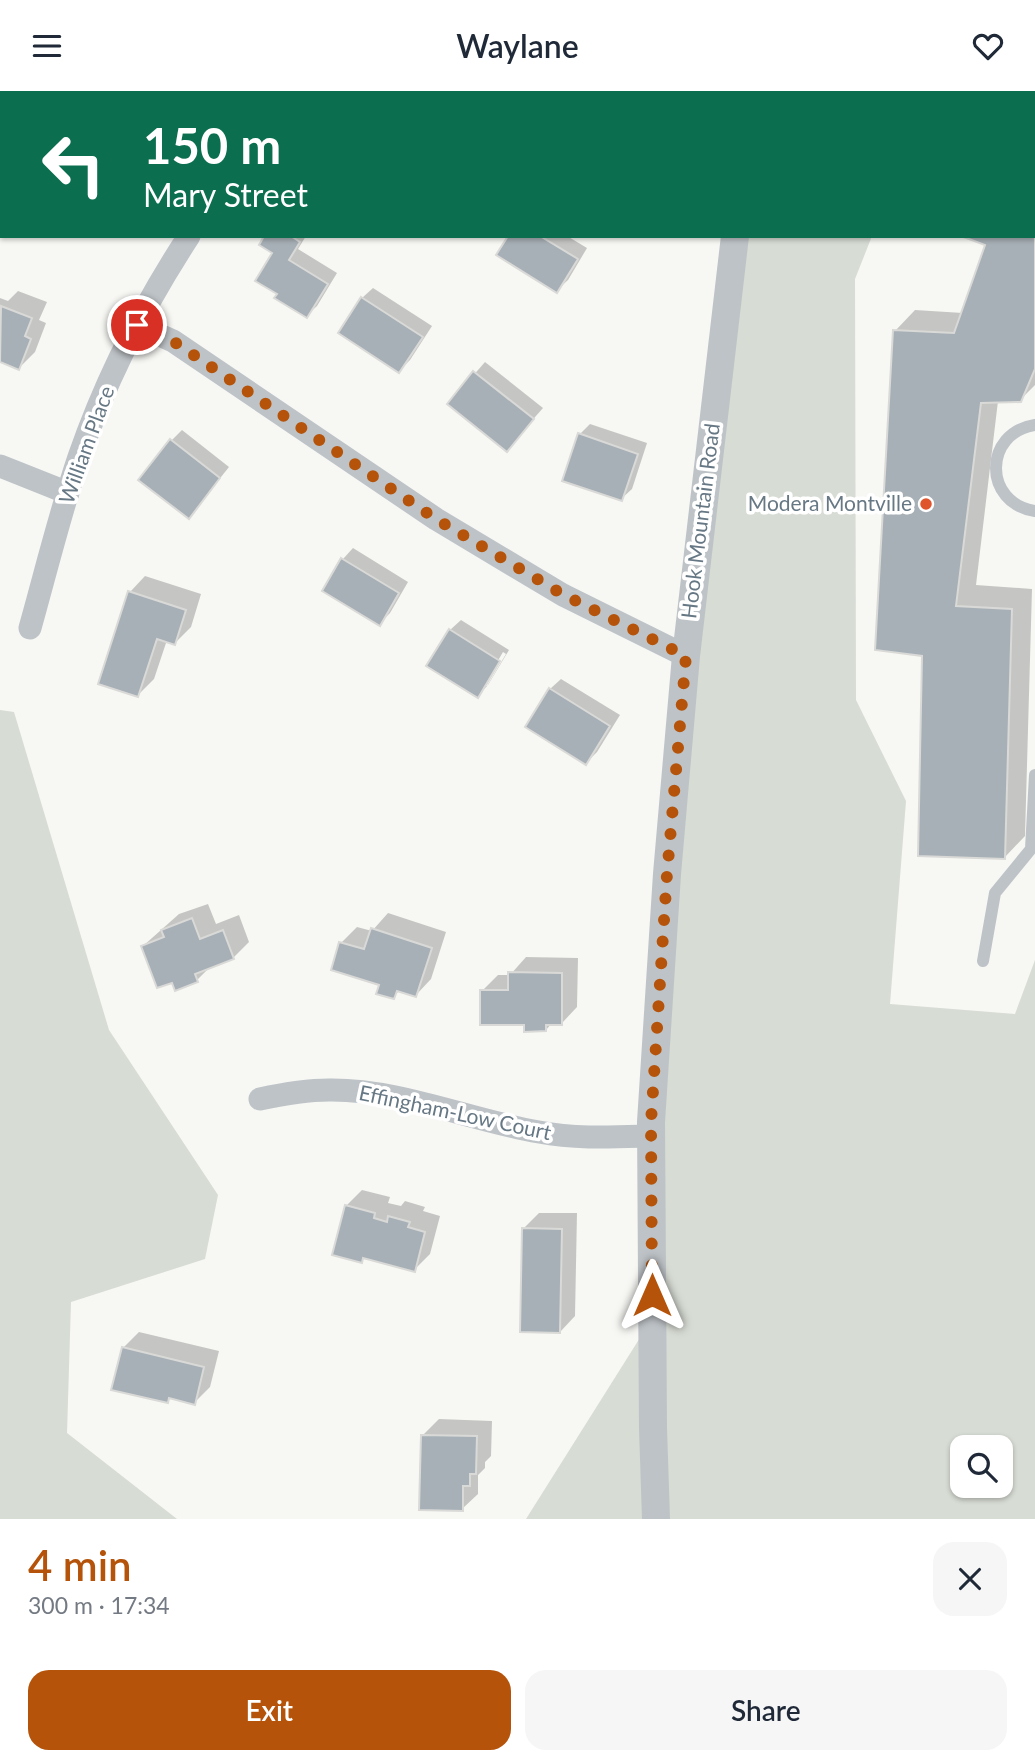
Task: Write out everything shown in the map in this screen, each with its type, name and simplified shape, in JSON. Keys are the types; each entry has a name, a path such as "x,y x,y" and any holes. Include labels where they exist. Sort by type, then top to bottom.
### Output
{"street":[{"name":"William Place","path":"30,628 79,457 109,381 159,282 188,238"},
{"name":"Hook Mountain Road","path":"656,1519 651,1136 667,874 686,656 735,238"},
{"path":"137,325 173,341 447,526 564,595 686,656"},
{"path":"0,466 68,493"},
{"name":"Effingham-Low Court","path":"260,1099 296,1091 344,1091 384,1095 538,1132 589,1138 651,1136"}],"lane":[{"path":"1035,425 1013,433 1003,443 997,457 996,471 999,485 1007,497 1018,506 1035,511"},
{"path":"983,961 995,893 1031,849 1035,775"}],"shaded area":[{"path":"730,238 871,238 855,279 856,700 906,801 890,1004 1015,1014 1035,960 1035,1519 526,1519 660,1306 661,888"},
{"path":"0,710 14,712 109,1030 218,1195 205,1259 71,1302 67,1433 177,1519 0,1519"}],"building":[{"path":"263,238 294,238 300,242 289,260 328,284 307,318 274,298 277,294 255,281 272,253 259,245"},
{"path":"507,238 543,238 578,259 557,293 496,255"},
{"name":"Modera Montville","path":"966,238 1035,238 1035,369 1021,402 981,403 956,606 1012,609 1005,859 918,856 922,656 875,650 893,330 954,333 985,245"},
{"path":"361,297 423,337 399,373 338,333"},
{"path":"1,306 32,318 25,336 31,339 19,370 0,362"},
{"path":"473,371 534,419 507,452 447,404"},
{"path":"578,433 638,454 622,501 562,481"},
{"path":"170,439 220,478 189,519 138,480"},
{"path":"341,558 399,593 380,626 322,591"},
{"path":"128,591 186,610 175,645 157,639 138,697 98,684"},
{"path":"449,629 500,661 478,698 426,666"},
{"path":"549,688 610,726 586,765 525,727"},
{"path":"192,918 200,939 223,930 234,959 195,974 198,982 175,991 172,983 157,988 141,946 164,937 161,930"},
{"path":"371,928 432,948 416,997 397,991 394,999 376,994 379,985 331,970 339,942 364,949"},
{"path":"508,972 562,973 562,1025 546,1025 546,1031 524,1032 524,1025 480,1025 480,990 508,990"},
{"path":"345,1205 375,1213 374,1218 387,1222 388,1216 410,1222 408,1227 425,1232 415,1272 363,1258 362,1263 332,1255"},
{"path":"522,1228 562,1229 560,1333 520,1332"},
{"path":"122,1347 204,1367 195,1405 169,1398 168,1403 111,1390"},
{"path":"421,1435 477,1436 476,1474 470,1474 470,1486 463,1486 463,1511 419,1510"}],"place":[{"name":"Modera Montville","path":"926,504"}],"route":[{"path":"137,325 173,341 457,532 564,595 686,656 667,874 651,1122 652,1295"}]}
